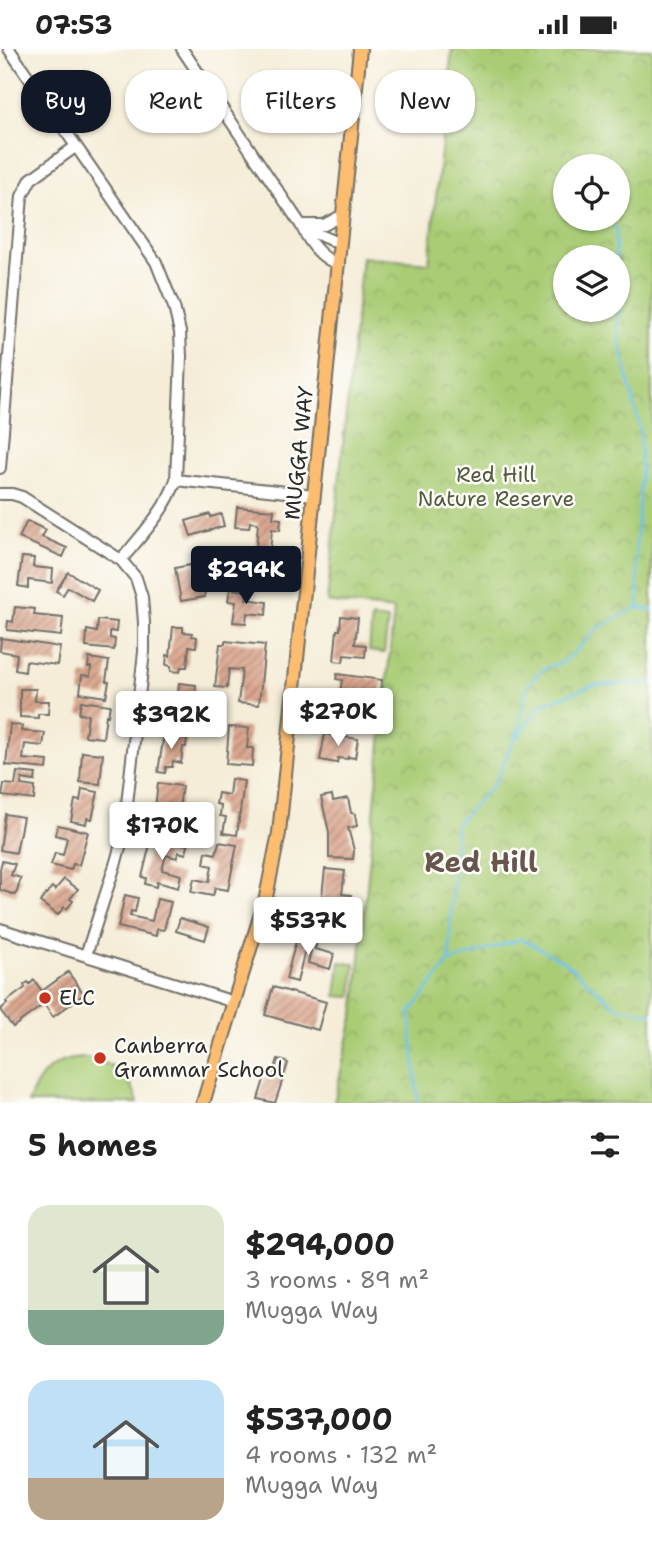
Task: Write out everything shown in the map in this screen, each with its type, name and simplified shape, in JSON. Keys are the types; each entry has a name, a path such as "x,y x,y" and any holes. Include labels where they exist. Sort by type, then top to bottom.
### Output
{"main road":[{"name":"MUGGA WAY","path":"203,1103 266,897 279,833 360,49"}],"street":[{"path":"9,49 156,262 174,307 180,332 176,480 159,512 121,560"},
{"path":"182,49 313,246 324,257 338,264"},
{"path":"0,468 3,388 22,197 31,180 75,146"},
{"path":"301,225 324,225 343,215"},
{"path":"301,225 340,244"},
{"path":"176,480 314,495"},
{"path":"0,493 22,497 121,560 136,578 142,597 144,652 122,840 86,955"},
{"path":"0,929 234,1002"}],"green space":[{"name":"Red Hill Nature Reserve","path":"452,49 652,49 652,1103 334,1103 355,1008 394,610 327,602 362,257 429,263 443,133 475,133 475,70 450,70"},
{"path":"372,618 388,620 384,653 369,651"},
{"path":"340,962 355,964 352,997 336,996"},
{"path":"85,1058 112,1066 131,1085 138,1103 28,1103 37,1084 48,1070 64,1061"}],"building":[{"path":"237,507 274,510 273,518 281,519 280,530 272,529 269,565 243,563 244,549 256,550 258,523 250,522 249,528 235,527"},
{"path":"210,514 211,517 221,514 224,526 191,536 186,521"},
{"path":"27,521 46,530 42,537 67,548 63,557 19,538"},
{"path":"22,557 34,558 33,567 53,569 52,583 28,580 28,588 18,586"},
{"path":"195,564 197,577 202,576 205,597 181,601 175,568"},
{"path":"68,572 98,590 92,601 68,587 63,595 56,591"},
{"path":"230,589 247,591 246,599 267,602 266,615 247,613 246,623 233,622 236,602 228,601"},
{"path":"15,607 35,609 34,615 63,618 61,636 7,630 8,621 13,622"},
{"path":"341,616 358,618 355,644 366,645 365,657 344,655 343,662 334,661"},
{"path":"98,620 117,622 116,632 110,631 110,638 115,639 114,650 86,647 87,630 97,632"},
{"path":"173,627 183,627 183,632 197,637 196,647 189,646 187,667 181,667 180,672 171,671 171,666 166,665 167,655 170,656"},
{"path":"1,638 60,647 57,665 26,661 25,672 15,670 17,654 0,651"},
{"path":"225,641 265,645 259,705 238,703 242,670 229,669 227,688 215,687 220,644 225,644"},
{"path":"89,658 109,661 106,697 80,693 82,675 90,676"},
{"path":"337,674 382,680 380,695 365,693 363,709 358,709 356,725 336,722 342,680 336,679"},
{"path":"179,683 196,685 195,696 187,695 185,710 192,711 193,701 201,702 199,722 171,720"},
{"path":"20,689 36,689 35,701 49,701 48,714 38,714 38,718 20,717"},
{"path":"81,701 110,705 103,738 85,736 88,715 79,714"},
{"path":"10,724 22,726 21,731 45,733 43,746 25,744 23,759 48,761 47,769 6,765"},
{"path":"229,727 249,728 247,748 253,748 252,766 226,764"},
{"path":"164,734 187,738 181,763 173,761 172,767 166,767 165,773 158,772"},
{"path":"325,734 358,739 355,758 338,758 337,763 320,760"},
{"path":"82,752 103,754 100,784 80,782"},
{"path":"17,772 36,774 35,781 22,779 21,785 35,787 34,800 2,796 4,784 15,785"},
{"path":"231,779 244,781 237,835 223,833 226,817 220,816 221,805 216,804 218,793 229,795"},
{"path":"158,783 182,786 179,809 194,811 192,823 154,816"},
{"path":"82,789 98,792 92,819 87,818 86,824 71,821 75,800 80,801"},
{"path":"332,795 333,801 348,798 351,813 355,814 357,826 348,828 354,850 353,859 329,858 329,832 321,797"},
{"path":"5,814 23,817 16,853 0,850"},
{"path":"58,825 88,832 79,865 73,864 71,870 51,865 55,853 63,855 67,838 55,835"},
{"path":"152,836 188,845 186,854 178,852 177,858 166,855 162,870 181,875 178,888 157,882 156,887 145,884 146,878 142,877"},
{"path":"219,842 237,845 228,890 215,888 213,896 191,892 194,879 209,882 212,866 204,864 206,852 216,854"},
{"path":"2,861 15,864 11,875 21,878 16,895 0,890"},
{"path":"325,869 345,871 342,894 351,895 349,912 341,911 340,915 320,913"},
{"path":"64,879 78,889 70,899 73,901 67,909 64,907 58,915 40,902 52,887 55,890"},
{"path":"125,895 138,898 135,912 131,911 130,916 152,921 157,899 171,902 164,930 157,929 156,936 118,927"},
{"path":"180,918 209,927 205,940 176,931"},
{"path":"313,932 319,934 315,949 334,954 330,969 308,963 311,951 305,950 297,982 286,979 297,937 311,940"},
{"name":"ELC","path":"68,972 84,994 53,1017 44,1004 13,1027 0,1010 25,988 24,985 28,982 30,984 34,980 42,991"},
{"path":"273,987 326,1002 318,1030 265,1015"},
{"path":"278,1059 288,1063 275,1103 258,1099 267,1070 274,1072"}],"waterway":[{"path":"615,231 616,245"},
{"path":"619,322 619,339 640,430 641,473 636,548 639,608"},
{"path":"515,738 520,726 526,688 536,675 548,667 564,662 598,628 634,609 652,610"},
{"path":"449,962 456,824 495,783 512,744 541,705 593,685 652,683"},
{"path":"418,1103 410,1013 449,962 521,939 565,962 617,1007 652,1014"}],"place":[{"name":"ELC","path":"45,998"},
{"name":"Canberra Grammar School","path":"100,1058"}],"district":[{"name":"Red Hill","path":"481,862"}]}
